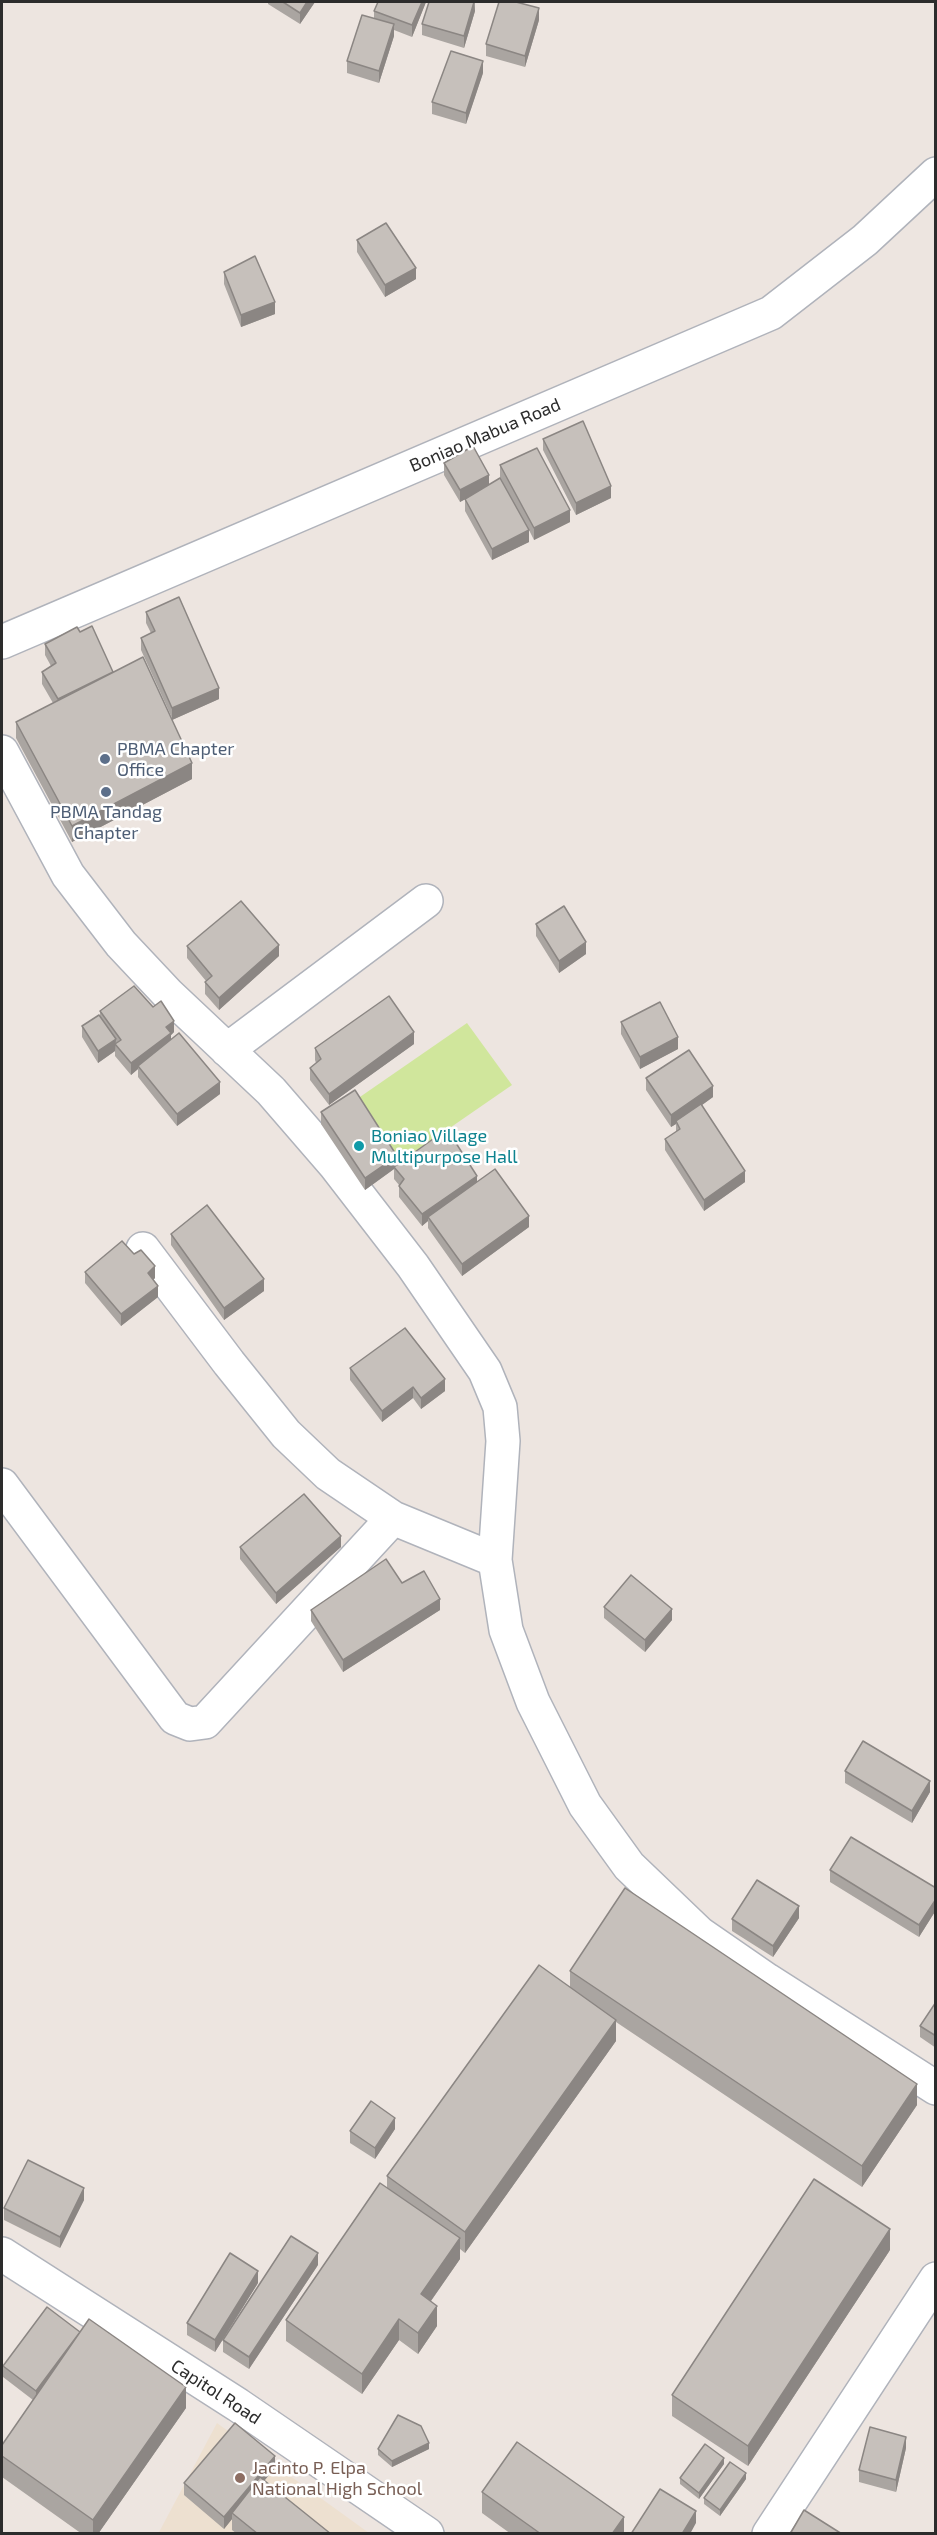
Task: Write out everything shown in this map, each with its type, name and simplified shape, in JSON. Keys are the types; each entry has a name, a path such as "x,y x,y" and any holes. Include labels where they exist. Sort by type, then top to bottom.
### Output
{"street":[{"name":"Boniao Mabua Road","path":"2,642 771,313 865,240 936,174"},
{"path":"2,752 68,875 121,944 271,1091 335,1165 413,1266 485,1371 500,1407 502,1441 495,1560 506,1630 533,1701 585,1805 629,1866 699,1933 767,1980 936,2088"},
{"path":"227,1050 426,901"},
{"path":"143,1249 286,1434 328,1474 393,1518 495,1560"},
{"path":"2,1485 175,1718 190,1724 205,1722 393,1518"},
{"name":"Capitol Road","path":"2,2254 238,2405 427,2534"},
{"path":"769,2534 936,2279"}],"shaded area":[{"name":"Jacinto P. Elpa National High School","path":"217,2423 369,2533 158,2534"}],"green space":[{"path":"467,1023 512,1085 399,1163 357,1099"}],"building":[{"path":"283,2 307,2 300,13"},
{"path":"378,2 422,2 412,25 374,11"},
{"path":"429,2 474,2 464,36 422,24"},
{"path":"499,2 516,2 539,8 525,56 486,44"},
{"path":"362,15 394,24 379,71 347,61"},
{"path":"451,51 483,61 466,113 432,102"},
{"path":"386,223 416,268 385,285 357,240"},
{"path":"255,256 275,302 241,315 224,272"},
{"path":"583,421 611,486 576,503 543,439"},
{"path":"473,446 489,475 460,490 444,463"},
{"path":"537,448 570,510 534,528 500,465"},
{"path":"500,478 529,530 492,549 465,499"},
{"path":"179,597 219,688 172,708 141,638 155,631 146,612"},
{"path":"92,626 113,672 58,699 42,672 56,663 45,644 77,627 80,632"},
{"name":"PBMA Chapter Office","path":"143,657 192,763 72,826 16,722"},
{"path":"241,901 279,945 219,998 205,982 212,976 187,946"},
{"path":"564,906 586,942 559,961 536,924"},
{"path":"134,986 153,1007 161,1001 174,1021 166,1027 171,1033 131,1063 115,1044 121,1040 100,1011"},
{"path":"389,996 414,1032 329,1094 310,1068 321,1059 315,1048"},
{"path":"660,1002 678,1037 640,1057 621,1022"},
{"path":"99,1015 116,1039 98,1051 82,1026"},
{"path":"179,1033 220,1082 177,1114 138,1066"},
{"path":"689,1050 713,1086 671,1115 646,1078"},
{"name":"Boniao Village Multipurpose Hall","path":"355,1090 397,1156 365,1178 321,1112"},
{"path":"701,1104 745,1171 704,1200 665,1139 680,1129 676,1121"},
{"path":"447,1129 477,1176 422,1214 399,1186 404,1179 394,1167"},
{"path":"495,1169 529,1216 462,1264 428,1217"},
{"path":"207,1205 264,1279 224,1308 171,1234"},
{"path":"122,1241 134,1254 141,1250 155,1266 148,1273 158,1286 121,1314 85,1272"},
{"path":"405,1328 445,1379 421,1398 413,1387 382,1411 350,1368"},
{"path":"304,1494 341,1536 276,1593 240,1547"},
{"path":"386,1559 402,1583 424,1571 440,1599 343,1660 311,1610"},
{"path":"631,1575 672,1609 645,1640 604,1607"},
{"path":"863,1741 930,1781 912,1811 845,1771"},
{"path":"851,1837 936,1888 936,1899 919,1925 830,1870"},
{"path":"757,1880 799,1906 773,1946 732,1919"},
{"path":"625,1888 917,2084 862,2166 570,1971"},
{"path":"539,1965 616,2020 465,2232 387,2176"},
{"path":"936,2002 936,2036 920,2026"},
{"path":"371,2101 395,2118 375,2148 350,2131"},
{"path":"28,2160 84,2188 60,2237 4,2208"},
{"path":"814,2179 890,2229 748,2446 672,2395"},
{"path":"380,2183 460,2238 421,2294 437,2306 418,2333 399,2319 362,2374 286,2320"},
{"path":"291,2236 318,2253 249,2357 223,2340"},
{"path":"230,2253 258,2271 215,2340 187,2323"},
{"path":"47,2307 80,2332 36,2391 3,2366"},
{"path":"89,2319 186,2387 93,2520 2,2456 2,2445"},
{"path":"398,2415 421,2426 429,2443 392,2461 378,2449"},
{"path":"235,2423 275,2456 224,2517 184,2483"},
{"path":"870,2427 906,2437 896,2480 859,2470"},
{"path":"517,2442 624,2517 612,2534 541,2534 482,2492"},
{"path":"705,2444 724,2458 699,2493 680,2478"},
{"path":"730,2462 746,2473 720,2510 704,2498"},
{"path":"260,2477 331,2534 258,2534 232,2513"},
{"path":"660,2489 696,2511 682,2534 631,2534"},
{"path":"804,2510 842,2534 790,2534"}],"place":[{"name":"PBMA Chapter Office","path":"105,759"},
{"name":"PBMA Tandag Chapter","path":"106,792"},
{"name":"Boniao Village Multipurpose Hall","path":"359,1146"},
{"name":"Jacinto P. Elpa National High School","path":"240,2478"}]}
